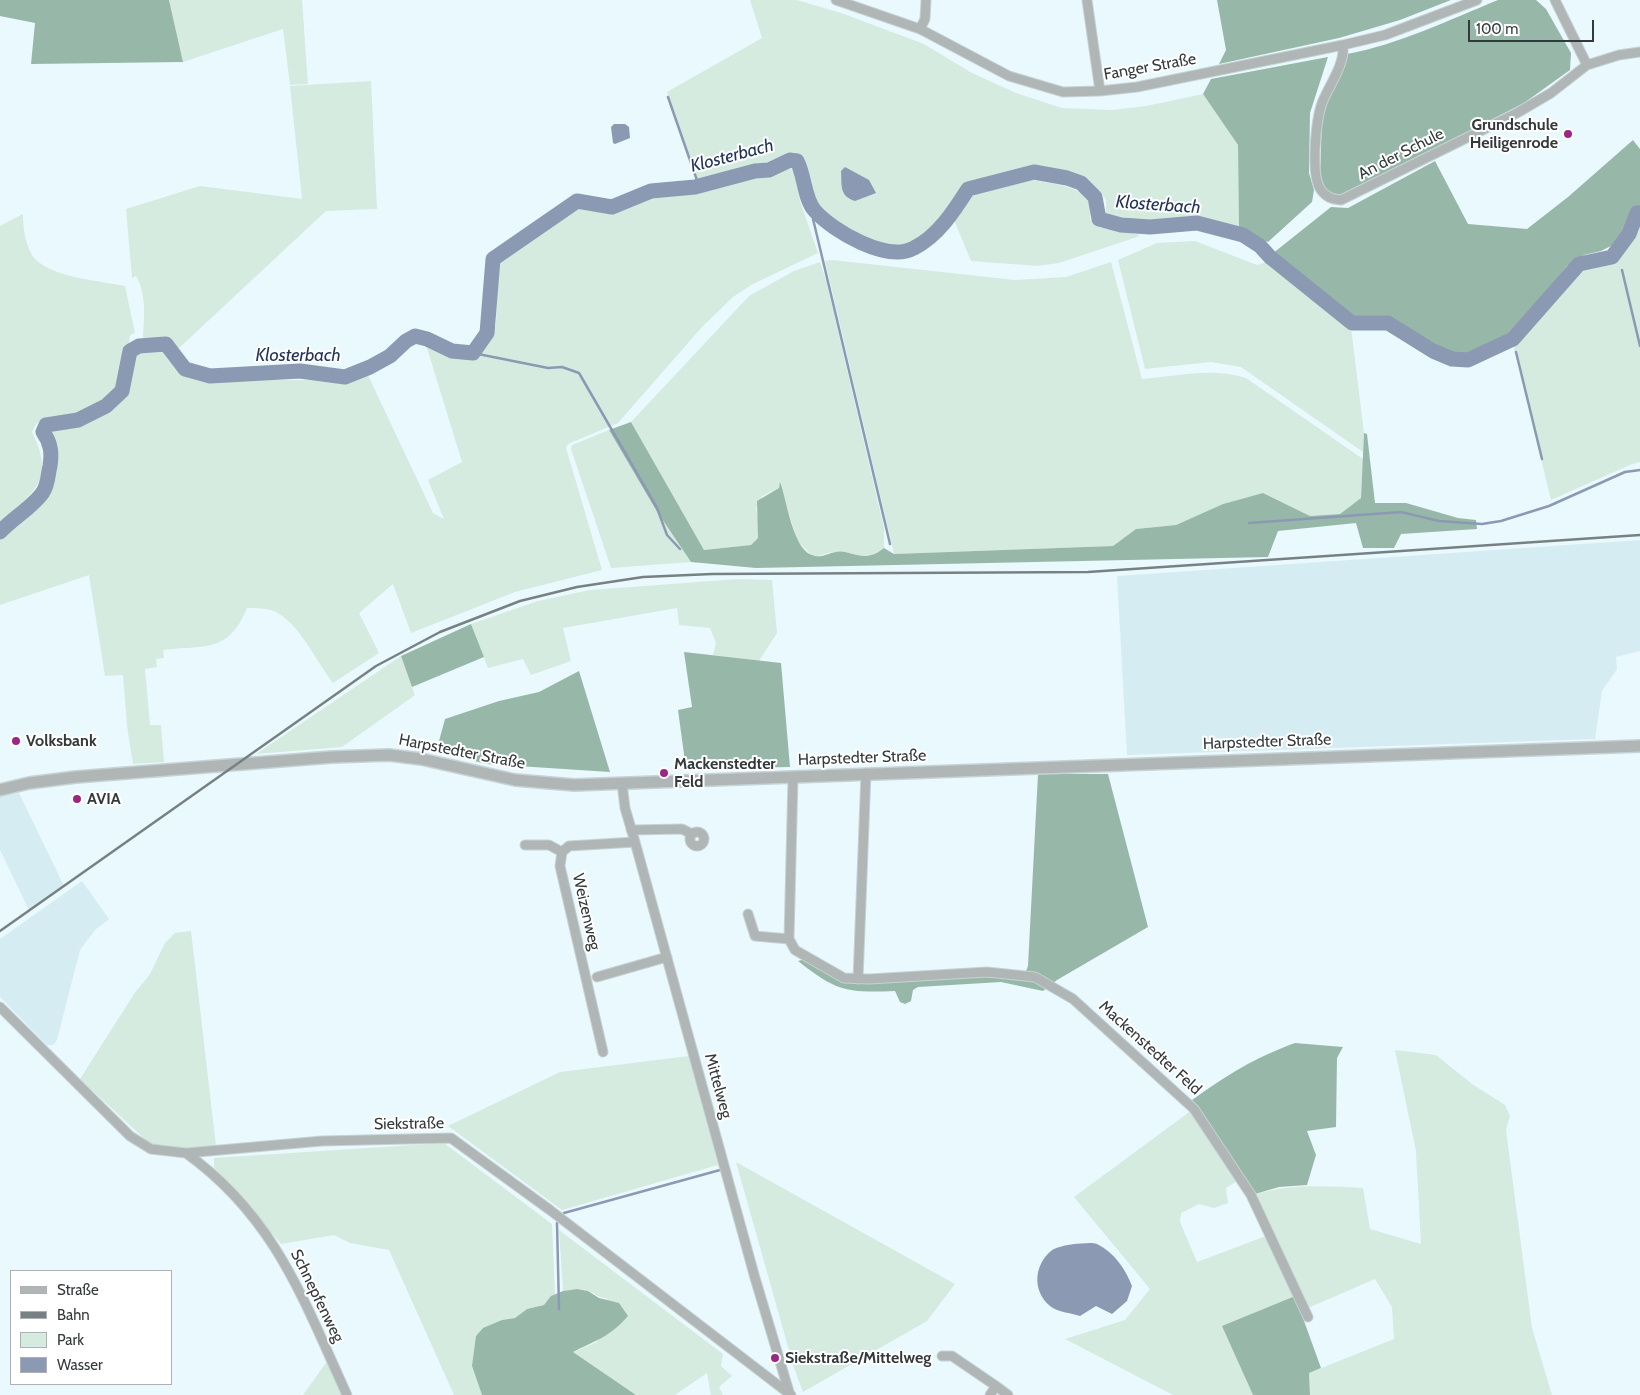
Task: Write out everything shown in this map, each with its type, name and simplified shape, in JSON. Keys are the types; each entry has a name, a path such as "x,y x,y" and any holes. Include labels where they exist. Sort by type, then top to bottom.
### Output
{"street":[{"name":"Fanger Straße","path":"836,0 920,29 983,64 1018,79 1063,92 1137,87 1343,45 1385,35 1477,0"},
{"path":"920,29 925,19 926,0"},
{"path":"1087,0 1100,91"},
{"path":"1555,0 1587,65"},
{"name":"An der Schule","path":"1343,45 1342,59 1318,117 1316,176 1320,189 1329,198 1341,200 1353,196 1517,113 1551,93 1587,65 1619,55 1640,53"},
{"name":"Harpstedter Straße","path":"0,790 76,777 368,755 417,758 515,780 574,785 1640,746"},
{"path":"858,979 866,773"},
{"path":"748,914 754,936 789,939 793,776"},
{"name":"Mittelweg","path":"622,783 631,830 755,1278 790,1395"},
{"path":"631,830 682,829 692,834"},
{"path":"525,845 549,845 562,852 576,845 635,842"},
{"name":"Weizenweg","path":"562,852 560,866 603,1052"},
{"name":"Mackenstedter Feld","path":"789,939 795,950 844,978 858,979 987,972 1005,973 1034,977 1073,998 1194,1109 1251,1194 1308,1317"},
{"path":"597,977 667,957"},
{"name":"Siekstraße","path":"0,1007 130,1136 151,1149 186,1153 322,1141 451,1138 550,1210 790,1395"},
{"name":"Schnepfenweg","path":"186,1153 212,1172 253,1216 275,1246 292,1274 347,1395"},
{"path":"942,1356 952,1356 1008,1395"},
{"path":"990,1395 996,1386"}],"shaded area":[{"path":"1640,540 1640,651 1616,657 1617,669 1602,691 1595,739 1127,755 1117,576"},
{"path":"19,793 64,886 29,910 0,850 0,797"},
{"path":"82,881 109,919 95,930 80,950 57,1040 53,1045 47,1045 0,997 0,939"}],"green space":[{"path":"0,0 169,0 183,62 31,64 35,23 0,16"},
{"path":"169,0 302,0 308,84 290,85 283,29 183,62"},
{"path":"750,0 797,0 841,13 924,44 972,73 1016,93 1062,108 1112,110 1146,106 1203,94 1238,145 1239,230 1193,220 1140,222 1106,214 1106,200 1101,192 1078,176 1038,168 1028,169 964,187 958,192 941,219 930,230 908,247 901,249 853,237 829,219 811,197 805,166 793,152 768,164 698,179 667,92 762,38"},
{"path":"1217,0 1451,0 1400,20 1339,38 1219,64 1226,50"},
{"path":"1498,0 1536,0 1546,9 1571,53 1570,70 1524,103 1347,194 1335,195 1322,187 1320,178 1322,116 1347,54 1405,38"},
{"path":"1328,57 1310,113 1309,173 1314,190 1312,202 1268,242 1239,230 1238,145 1203,94 1211,79"},
{"path":"371,81 377,209 326,211 178,349 166,340 143,338 143,298 140,283 136,276 132,278 126,209 200,186 302,199 290,86"},
{"path":"1633,140 1640,149 1640,207 1615,244 1601,251 1584,255 1567,266 1515,332 1475,354 1464,357 1449,354 1422,342 1387,320 1353,322 1272,254 1331,207 1348,208 1435,161 1468,224 1527,229 1568,197"},
{"path":"788,165 795,173 800,201 818,253 751,285 733,297 702,327 618,423 568,444 566,448 602,570 515,592 411,633 393,584 359,613 379,653 333,683 299,633 283,616 271,610 247,608 240,623 224,640 203,646 163,650 164,658 156,659 157,667 145,669 150,725 161,725 164,762 133,764 127,726 123,675 105,676 89,575 0,605 0,535 42,501 54,468 56,452 48,436 51,430 76,425 122,395 128,364 134,354 164,347 184,372 208,380 344,380 366,371 433,513 444,519 428,480 462,462 426,345 451,355 479,355 496,325 498,262 578,204 612,210 654,195 694,191"},
{"path":"1030,179 1077,190 1090,200 1090,219 1098,227 1140,236 1059,263 1038,266 971,261 954,220 973,194 1002,184"},
{"path":"23,214 24,230 28,245 32,255 39,262 61,273 75,277 125,286 135,333 130,335 127,360 121,379 107,397 82,413 53,416 41,420 36,425 32,432 42,463 41,475 31,494 0,524 0,226"},
{"path":"1640,219 1640,462 1551,500 1513,344 1527,333 1540,311 1567,280 1585,267 1618,259"},
{"path":"1195,241 1257,265 1270,261 1351,327 1364,433 1363,452 1241,367 1211,362 1145,369 1118,260 1157,243"},
{"path":"832,260 1015,280 1066,277 1111,262 1142,379 1208,373 1221,373 1246,378 1363,459 1361,498 1340,514 1310,516 1263,493 1223,504 1176,525 1136,529 1113,546 894,554 825,261"},
{"path":"820,262 826,280 884,528 884,548 870,556 835,552 812,556 797,540 780,484 779,488 762,496 756,509 759,522 758,538 751,545 704,550 631,422 749,296 794,271"},
{"path":"631,422 704,550 751,545 758,538 757,501 779,488 780,482 796,536 807,553 815,556 841,551 860,556 869,556 884,548 894,554 1113,546 1136,529 1176,525 1223,504 1263,493 1310,516 1340,514 1361,498 1364,433 1367,434 1375,503 1406,503 1458,518 1476,520 1477,529 1401,534 1394,548 1363,548 1356,523 1278,531 1268,557 756,568 691,562 656,510 609,430"},
{"path":"609,430 656,510 691,562 611,568 571,449 572,445"},
{"path":"738,579 772,580 777,633 759,661 713,655 716,643 710,628 679,625 677,608 563,628 571,661 531,675 523,659 488,668 471,624 538,601 590,590"},
{"path":"471,624 484,657 412,687 401,656"},
{"path":"684,652 781,663 790,767 686,769 678,710 692,707"},
{"path":"401,656 415,695 342,747 256,754"},
{"path":"579,671 610,772 487,764 436,752 445,719 499,701 539,692"},
{"path":"1038,774 1108,774 1148,927 1057,980 1043,991 1001,982 918,987 913,990 911,1001 905,1004 900,1002 895,991 853,990 832,984 798,961 805,959 843,980 951,975 1024,976 1028,966"},
{"path":"191,931 216,1146 172,1149 147,1141 80,1079 134,994 150,974 165,943 175,933"},
{"path":"1295,1043 1343,1047 1337,1058 1336,1127 1307,1131 1316,1155 1307,1185 1279,1187 1255,1194 1251,1191 1192,1100 1241,1068"},
{"path":"1395,1050 1436,1055 1472,1084 1505,1105 1510,1116 1506,1130 1532,1328 1552,1395 1310,1395 1309,1373 1394,1339 1392,1307 1375,1279 1308,1308 1256,1194 1296,1187 1363,1188 1370,1229 1421,1244 1416,1151"},
{"path":"689,1056 718,1165 562,1210 448,1126 560,1072"},
{"path":"1192,1110 1239,1180 1226,1188 1228,1203 1214,1208 1199,1204 1181,1213 1180,1222 1197,1262 1266,1236 1295,1296 1223,1326 1253,1395 1173,1395 1065,1339 1125,1320 1150,1289 1074,1197"},
{"path":"444,1143 552,1224 555,1294 544,1305 527,1309 515,1318 502,1320 472,1366 482,1395 454,1395 389,1250 350,1243 334,1235 281,1244 214,1167 214,1158"},
{"path":"736,1162 955,1284 927,1321 803,1392 794,1368"},
{"path":"559,1230 723,1354 721,1366 732,1376 719,1387 723,1395 711,1395 707,1373 675,1395 636,1395 573,1352 597,1342 607,1298 582,1290 563,1291"},
{"path":"577,1289 588,1291 599,1298 619,1303 628,1316 609,1333 573,1352 636,1395 482,1395 472,1366 476,1336 483,1328 502,1320 515,1318 527,1309 544,1305 551,1296 563,1291"},
{"path":"1295,1296 1321,1368 1309,1373 1310,1395 1253,1395 1222,1326"},
{"path":"328,1360 343,1395 303,1395"}],"water":[{"path":"614,124 625,124 629,127 630,138 615,144 613,143 611,127"},
{"path":"845,167 869,180 876,193 855,201 846,196 842,189 841,181 841,171"},
{"path":"1095,1243 1103,1247 1119,1262 1126,1274 1132,1286 1127,1301 1112,1314 1096,1306 1080,1316 1060,1311 1050,1306 1040,1293 1037,1278 1041,1263 1045,1257 1056,1248 1074,1244"}],"waterway":[{"path":"668,97 699,186"},
{"name":"Klosterbach","path":"0,532 35,502 45,489 51,457 49,444 43,432 46,425 78,420 106,406 122,391 130,351 139,346 166,344 185,369 210,376 300,371 345,377 370,367 390,356 406,341 415,336 427,339 452,351 473,353 487,333 493,259 577,201 612,207 651,191 695,187 755,171 769,170 790,160 797,161 811,206 823,219 861,243 876,248 903,252 914,248 931,237 951,214 968,189 1034,172 1067,178 1081,183 1095,197 1099,219 1121,225 1150,227 1197,223 1243,235 1260,246 1270,257 1352,323 1388,323 1433,351 1452,359 1468,360 1513,339 1579,264 1612,257 1629,234 1637,213 1640,213"},
{"path":"815,211 813,219 890,544"},
{"path":"1622,270 1640,346"},
{"path":"1516,352 1542,459"},
{"path":"473,353 548,368 562,367 579,373 657,508 667,535 680,549"},
{"path":"1249,523 1401,512 1439,521 1482,524 1501,521 1549,506 1625,472 1640,470"},
{"path":"564,1213 720,1170"},
{"path":"557,1223 559,1309"}],"railway":[{"path":"0,931 376,666 440,632 520,601 577,587 643,577 712,574 1088,572 1640,535"}],"place":[{"name":"Grundschule Heiligenrode","path":"1568,134"},
{"name":"Volksbank","path":"16,741"},
{"name":"Mackenstedter Feld","path":"664,773"},
{"name":"AVIA","path":"77,799"},
{"name":"Siekstraße/Mittelweg","path":"775,1358"}]}
